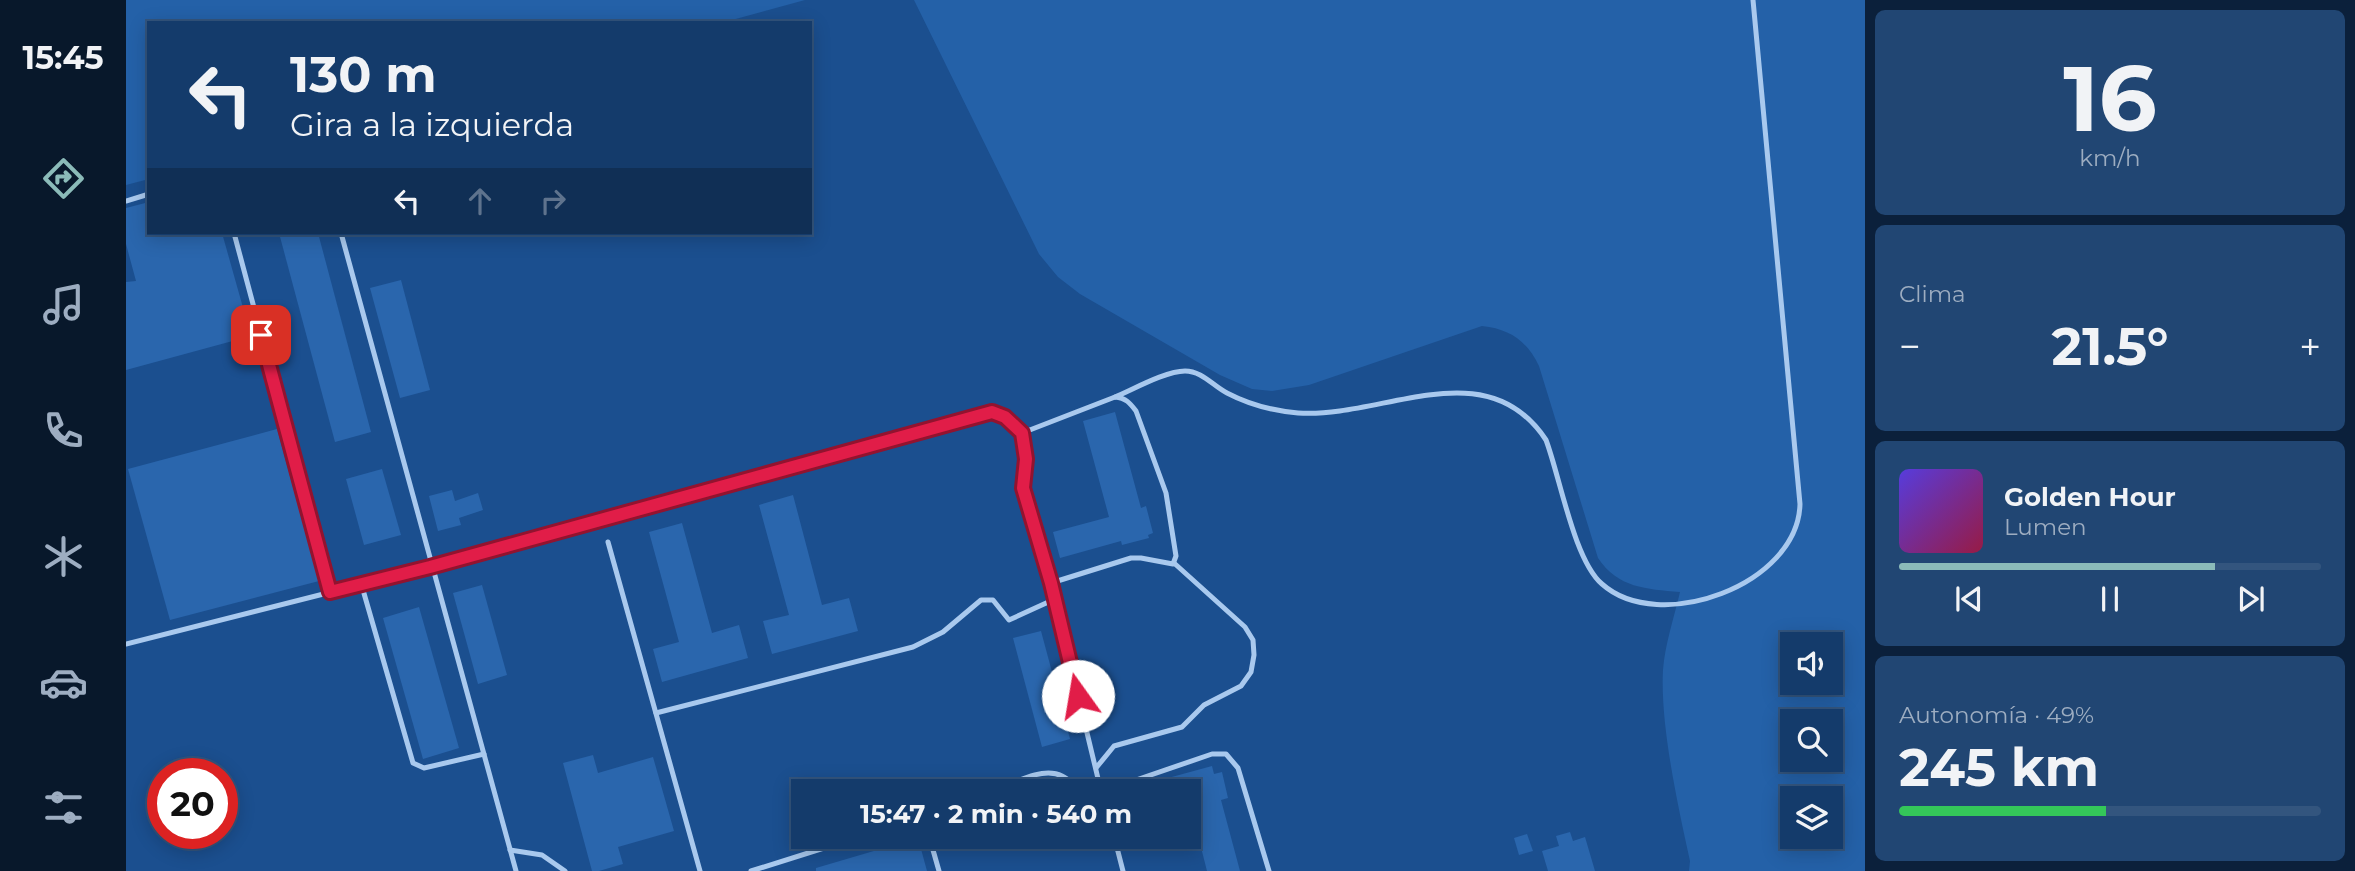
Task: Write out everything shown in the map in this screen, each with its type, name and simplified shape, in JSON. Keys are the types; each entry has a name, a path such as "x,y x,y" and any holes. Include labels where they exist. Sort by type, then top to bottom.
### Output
{"lane":[{"path":"1022,433 1184,371 1198,373 1236,397 1273,409 1298,413 1343,411 1437,393 1485,395 1514,407 1538,427 1546,440 1586,564 1611,591 1636,600 1666,603 1716,596 1748,582 1772,564 1790,542 1796,529 1800,504 1753,0"},
{"path":"126,201 147,195"},
{"path":"235,235 330,592"},
{"path":"342,235 430,567 516,871"},
{"path":"1115,397 1130,402 1136,411 1166,494 1176,556 1174,563"},
{"path":"126,644 430,567 992,412 1005,417 1022,433 1026,459 1023,488 1051,583 1099,779"},
{"path":"608,542 700,871"},
{"path":"1051,583 1131,558 1174,563 1245,627 1253,640 1251,672 1241,686 1204,705 1182,727 1114,746 1096,768"},
{"path":"361,583 413,763 424,768 484,754"},
{"path":"656,713 913,647 943,632 981,600 993,600 1010,620 1055,599"},
{"path":"1138,779 1212,754 1226,754 1238,768 1269,871"},
{"path":"1025,779 1051,773 1067,779"},
{"path":"751,871 821,849"},
{"path":"933,849 939,871"},
{"path":"1117,849 1123,871"},
{"path":"510,850 542,855 565,871"}],"shaded area":[{"path":"126,0 805,0 728,21 147,21 147,180 126,185"},
{"path":"914,0 1865,0 1865,871 1689,871 1690,861 1667,740 1663,692 1666,650 1680,592 1644,588 1624,581 1614,576 1598,558 1539,366 1517,338 1501,330 1482,326 1309,385 1272,391 1252,389 1220,375 1080,294 1058,277 1039,254"}],"building":[{"path":"147,203 147,235 223,235 251,336 126,370 126,282 136,281 126,244 126,208"},
{"path":"280,235 319,235 371,432 335,442"},
{"path":"401,280 430,390 400,398 370,288"},
{"path":"1115,412 1141,508 1146,506 1153,533 1148,535 1149,538 1122,545 1121,541 1060,558 1053,532 1109,517 1083,421"},
{"path":"277,429 319,581 170,620 128,469"},
{"path":"382,469 401,535 364,545 346,479"},
{"path":"452,490 455,501 478,493 483,510 459,518 461,525 438,531 429,496"},
{"path":"793,495 822,605 849,598 858,631 772,654 763,621 789,615 759,505"},
{"path":"682,523 712,633 739,625 748,658 662,682 653,649 679,642 649,532"},
{"path":"482,585 507,675 478,684 453,593"},
{"path":"419,607 459,748 423,759 383,618"},
{"path":"1041,631 1070,739 1042,747 1013,638"},
{"path":"593,755 598,773 653,757 674,831 618,847 623,864 599,871 592,871 563,763"},
{"path":"1212,766 1214,774 1222,772 1228,798 1221,800 1240,871 1207,871 1201,847 1201,779 1164,779"},
{"path":"1570,832 1573,841 1585,837 1595,871 1548,871 1542,851 1559,846 1556,836"},
{"path":"1527,834 1533,851 1519,855 1514,838"},
{"path":"881,849 921,849 927,871 816,871 816,868"}],"route":[{"path":"261,335 330,592 430,567 992,412 1005,417 1022,433 1025,444 1023,488 1051,583 1078,696"}]}
